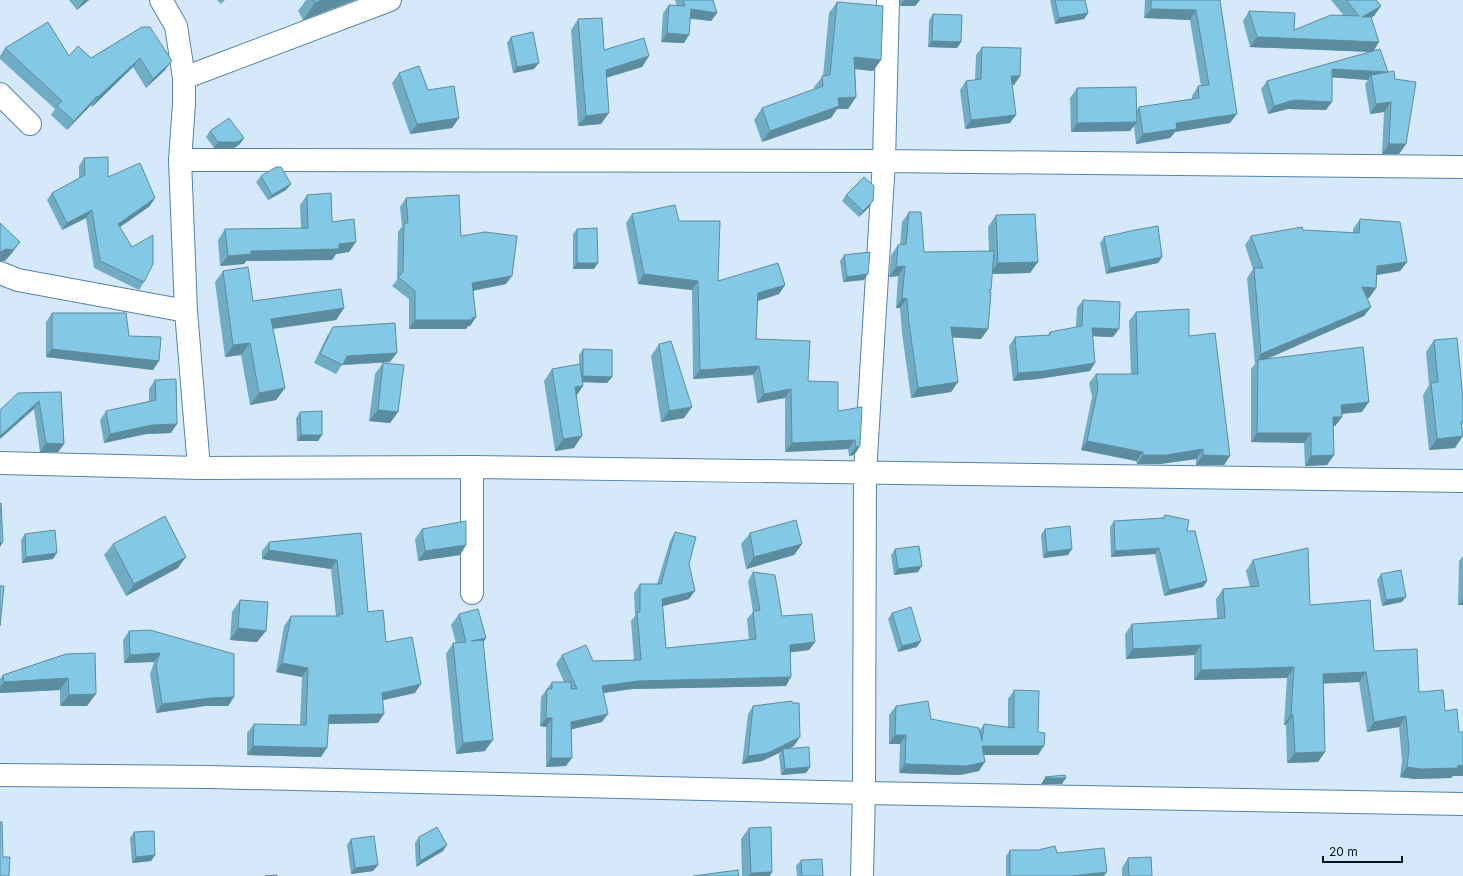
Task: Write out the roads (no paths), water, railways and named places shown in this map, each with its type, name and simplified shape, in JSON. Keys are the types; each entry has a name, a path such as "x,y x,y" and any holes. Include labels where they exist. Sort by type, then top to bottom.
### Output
{"street":[{"path":"161,0 176,26 184,78 184,104 180,160 186,311 199,468"},
{"path":"184,78 390,0"},
{"path":"862,876 864,793 865,472 884,162 888,0"},
{"path":"0,94 30,124"},
{"path":"180,160 884,162 1463,167"},
{"path":"0,273 18,280 186,311"},
{"path":"0,463 199,468 472,467 1463,481"},
{"path":"472,467 472,594"},
{"path":"0,775 217,777 864,793 1463,804"}]}
